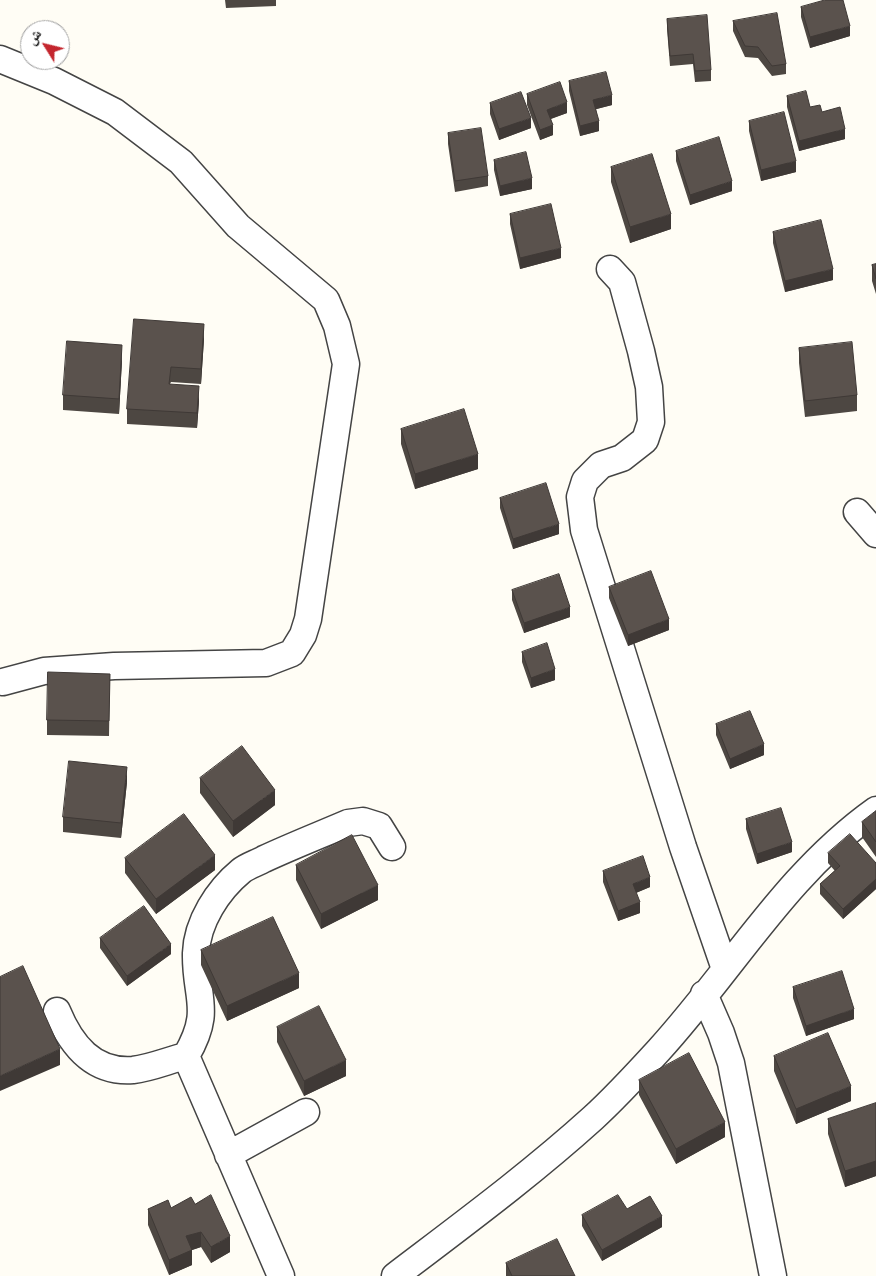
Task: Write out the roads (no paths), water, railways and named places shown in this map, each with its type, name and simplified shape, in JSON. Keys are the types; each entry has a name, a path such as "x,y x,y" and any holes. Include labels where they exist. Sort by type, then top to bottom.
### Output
{"street":[{"path":"0,59 54,81 115,112 181,162 238,226 326,300 338,326 346,364 308,619 303,636 292,653 266,663 114,666 44,671 3,682"},
{"path":"610,269 622,282 641,351 649,387 651,422 645,440 622,458 601,465 585,481 580,497 584,530 683,847 726,969"},
{"path":"857,512 876,534"},
{"path":"395,1276 502,1196 594,1117 660,1049 726,969 768,913 810,867 854,825 876,810"},
{"path":"58,1011 66,1032 83,1054 109,1068 134,1070 186,1056 197,1037 202,1011 196,953 200,931 210,908 225,887 242,870 348,822 363,821 379,826 392,847"},
{"path":"704,994 721,1032 731,1063 773,1276"},
{"path":"186,1056 281,1276"},
{"path":"228,1155 306,1112"}]}
